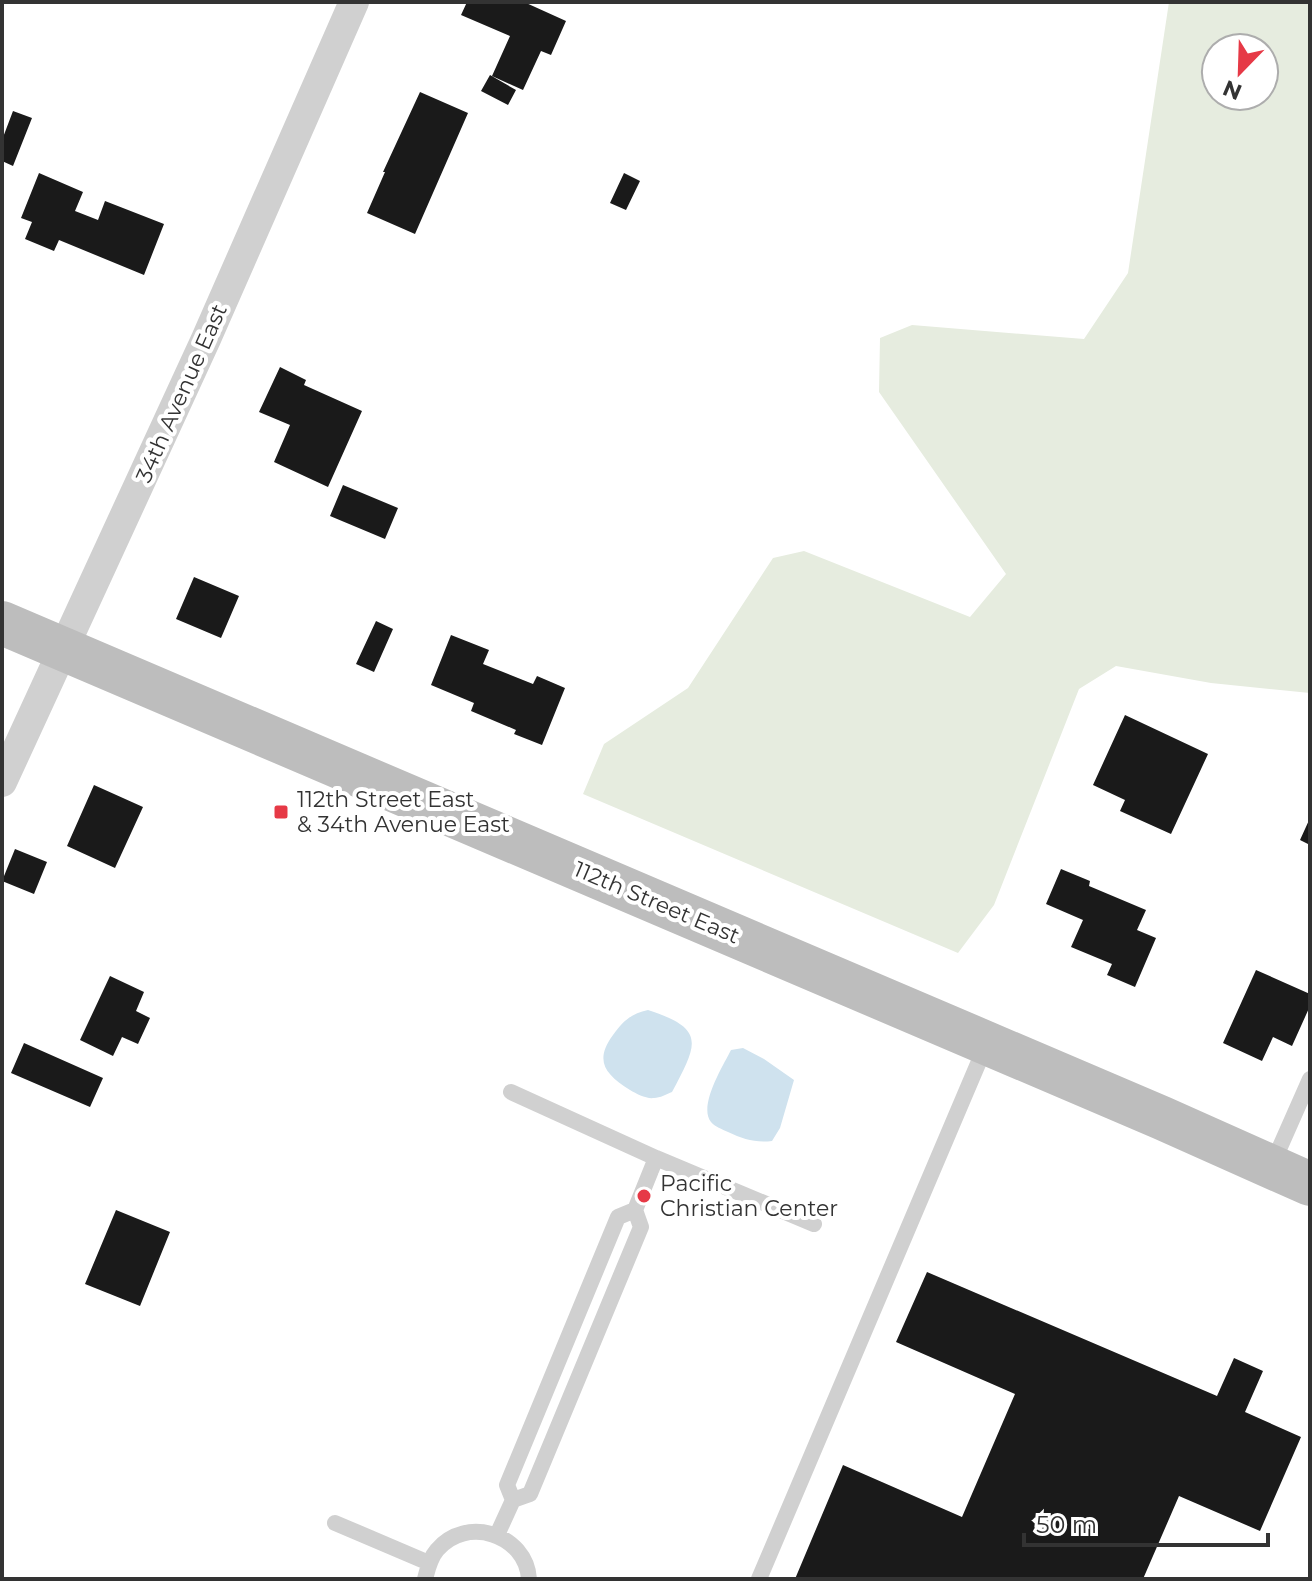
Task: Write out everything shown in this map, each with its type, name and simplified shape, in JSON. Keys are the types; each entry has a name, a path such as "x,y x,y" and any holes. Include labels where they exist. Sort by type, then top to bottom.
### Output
{"main road":[{"name":"112th Street East","path":"2,623 1310,1184"}],"street":[{"name":"34th Avenue East","path":"2,782 206,339 354,2"}],"lane":[{"path":"759,1579 986,1043"},
{"path":"1271,1166 1310,1079"},
{"path":"511,1092 656,1158 814,1224"},
{"path":"497,1535 513,1500 530,1494 641,1227 635,1210 656,1158"},
{"path":"513,1500 507,1485 618,1217 635,1210"},
{"path":"335,1523 427,1571 438,1549 450,1539 482,1531 497,1535 512,1544 522,1557 529,1579"}],"shaded area":[{"path":"1169,2 1310,2 1310,693 1211,683 1116,666 1079,689 994,905 958,953 583,794 604,744 688,688 773,558 804,551 970,617 1006,574 879,392 880,338 912,325 1084,339 1128,273"}],"water":[{"path":"648,1010 680,1024 692,1040 687,1061 672,1092 656,1098 642,1096 621,1084 603,1060 607,1044 621,1025 632,1016"},
{"path":"743,1048 794,1080 780,1128 772,1141 739,1137 714,1125 708,1115 713,1086 731,1050"}],"building":[{"path":"467,2 524,2 566,21 551,55 541,51 523,90 492,76 510,36 461,15"},
{"path":"490,75 516,90 508,105 481,91"},
{"path":"420,92 468,113 415,234 367,213"},
{"path":"13,111 32,118 13,166 2,161 2,140"},
{"path":"39,173 83,192 75,211 98,220 105,201 164,224 144,275 59,240 54,251 25,239 32,222 21,218"},
{"path":"624,173 640,181 626,210 610,203"},
{"path":"280,367 306,380 304,385 362,411 328,487 274,462 290,425 259,412"},
{"path":"343,485 398,508 385,539 330,516"},
{"path":"194,577 239,596 221,638 176,619"},
{"path":"376,621 393,629 374,672 356,664"},
{"path":"451,635 489,650 483,664 533,684 537,676 565,688 542,745 471,711 474,703 431,685"},
{"path":"1125,715 1208,754 1171,834 1120,811 1125,800 1093,785"},
{"path":"94,785 143,807 115,868 67,846"},
{"path":"1310,818 1310,845 1300,840"},
{"path":"15,849 47,862 34,894 2,881"},
{"path":"1061,869 1090,881 1089,886 1146,910 1137,930 1156,938 1135,987 1107,975 1112,964 1071,947 1083,920 1046,904"},
{"path":"1256,970 1310,994 1310,1006 1292,1046 1273,1037 1262,1061 1223,1043"},
{"path":"110,976 144,992 136,1011 150,1018 138,1044 122,1037 113,1056 80,1040"},
{"path":"24,1043 103,1078 90,1107 11,1073"},
{"path":"116,1210 170,1232 140,1306 85,1284"},
{"path":"927,1272 1217,1396 1234,1358 1263,1371 1245,1412 1301,1437 1260,1531 1179,1496 1143,1579 795,1579 843,1465 962,1517 1015,1394 896,1342"}],"place":[{"name":"112th Street East & 34th Avenue East","path":"281,812"},
{"name":"Pacific Christian Center","path":"644,1196"}]}
